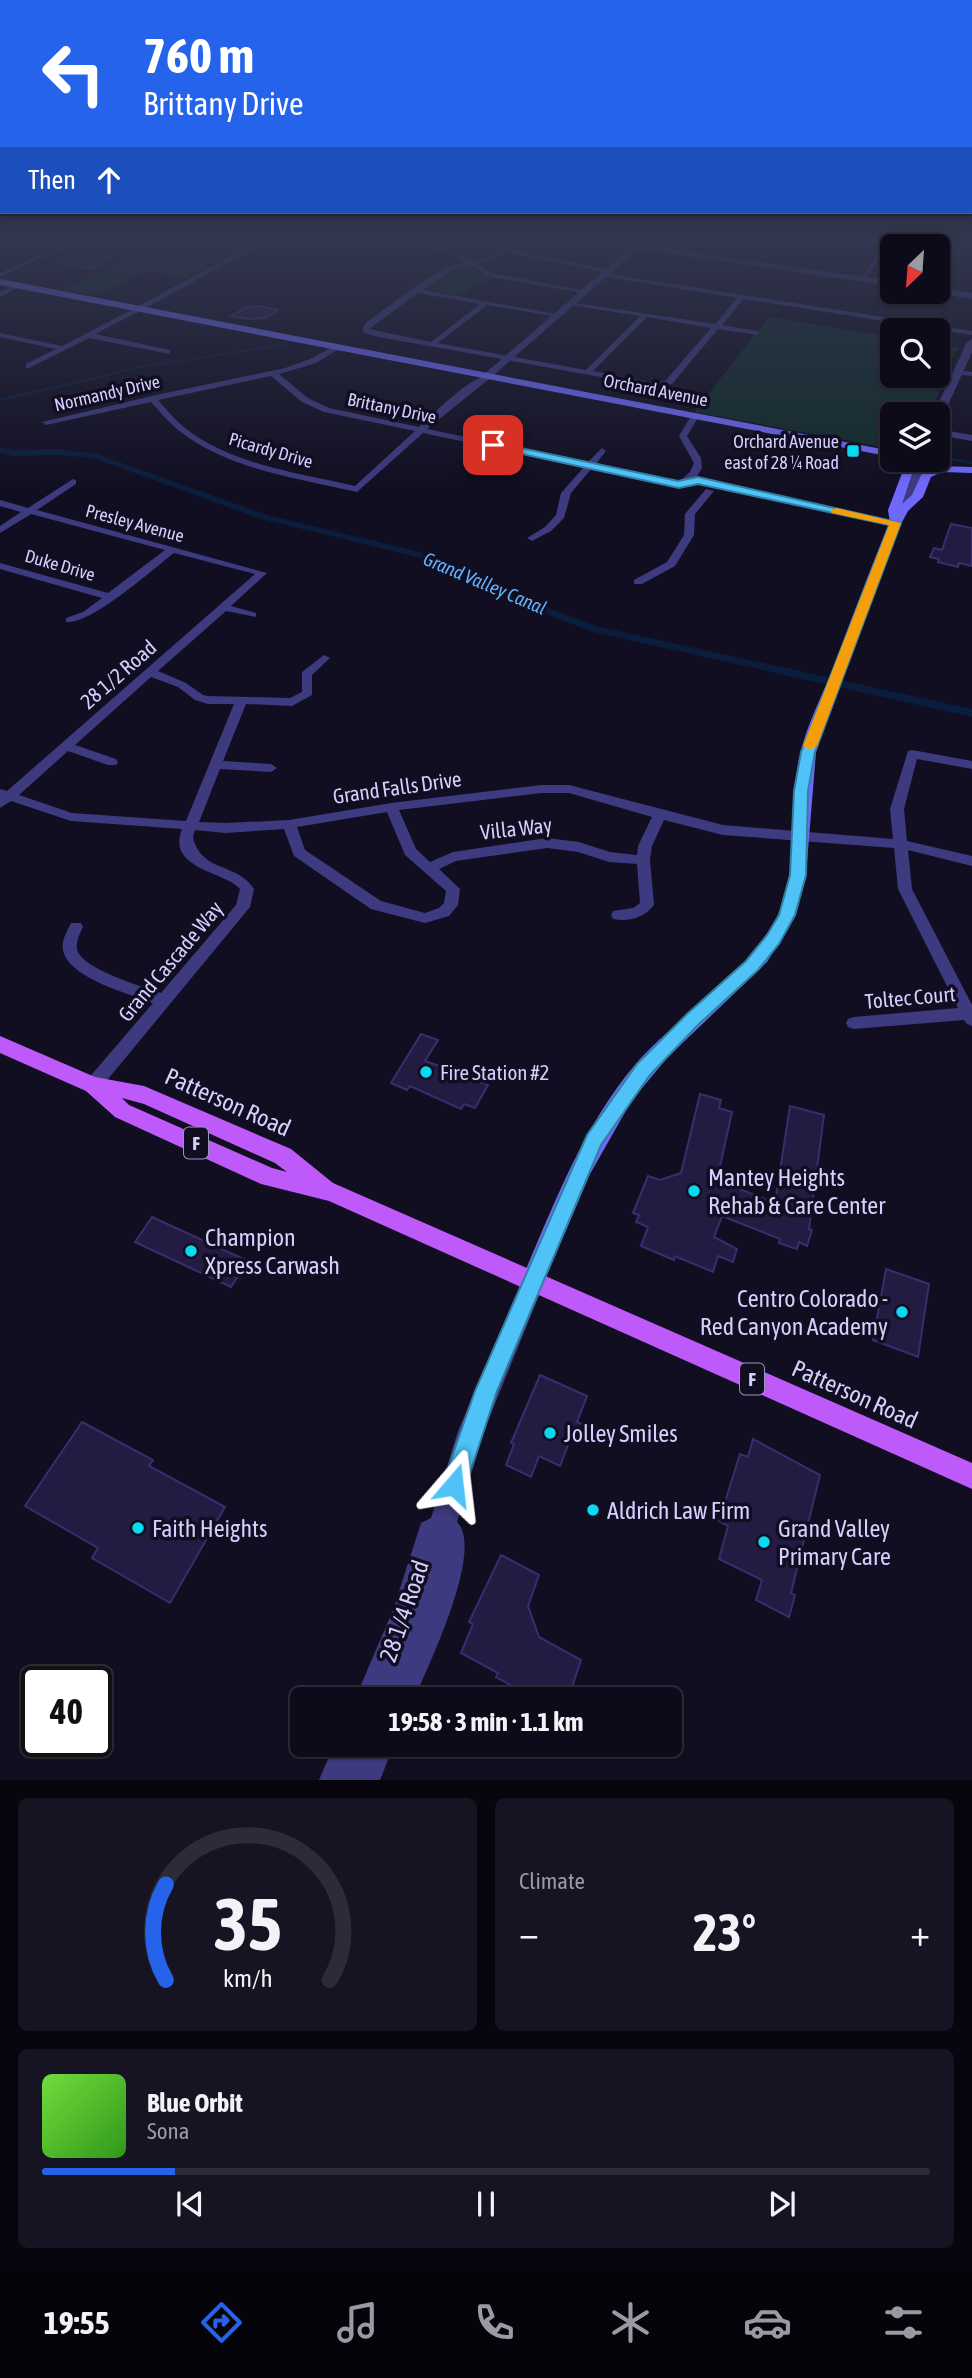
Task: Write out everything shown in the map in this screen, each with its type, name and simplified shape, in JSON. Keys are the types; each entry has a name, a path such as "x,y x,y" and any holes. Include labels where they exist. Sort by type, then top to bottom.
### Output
{"main road":[{"name":"Orchard Avenue","path":"212,323 880,452"},
{"path":"950,464 972,469"},
{"path":"903,509 917,497 926,475 930,472 948,468 972,469"},
{"name":"28 1/4 Road","path":"895,523 894,510 907,472"},
{"name":"28 1/4 Road","path":"533,1281 579,1170 609,1115 663,1048 752,966 781,927 795,890 805,767 814,733 895,523 903,509"},
{"name":"Patterson Road","path":"0,1044 93,1085 122,1111 269,1177 332,1192 972,1476"}],"street":[{"path":"29,366 110,323"},
{"path":"370,323 365,330 656,385 669,382 719,323"},
{"path":"433,344 460,323"},
{"path":"419,430 549,323"},
{"path":"587,373 637,323"},
{"path":"693,323 755,333"},
{"path":"909,323 972,333"},
{"path":"0,335 63,348"},
{"path":"87,335 167,352"},
{"path":"0,348 18,339"},
{"path":"944,402 972,342"},
{"name":"Normandy Drive","path":"46,422 274,374 306,364 334,348"},
{"path":"958,372 972,374"},
{"name":"Brittany Drive","path":"274,374 305,400 318,407 589,466 681,483 702,481"},
{"name":"Picardy Drive","path":"152,398 184,432 221,454 259,466 357,488 408,444 419,430"},
{"path":"695,416 683,436 684,442 697,456 699,465 694,474 681,483 680,489 689,494 709,491"},
{"path":"950,434 972,438"},
{"path":"532,538 548,529 561,516 566,493 601,451"},
{"name":"28 1/4 Road","path":"903,509 918,472"},
{"path":"702,481 895,523"},
{"path":"638,582 661,572 671,564 690,535 689,516 709,491 708,485 702,481"},
{"path":"0,530 73,482"},
{"name":"Presley Avenue","path":"0,503 262,573"},
{"path":"70,620 87,614 173,549"},
{"name":"Duke Drive","path":"0,566 110,597"},
{"name":"28 1/2 Road","path":"3,798 262,573"},
{"path":"224,607 252,615"},
{"path":"150,672 182,685 199,698 279,703 301,698 308,693 306,674 324,658"},
{"path":"188,827 241,701"},
{"path":"66,746 112,762"},
{"path":"970,1016 905,889 897,809 912,754 972,765"},
{"path":"214,765 271,768"},
{"name":"Grand Falls Drive","path":"3,798 71,817 188,827 253,828 391,807 559,788 585,792 723,830 900,844 972,861"},
{"path":"289,824 299,853 376,905 425,918 444,912 452,905 453,889 410,852 391,807"},
{"path":"618,915 637,913 647,905 643,860 645,846 660,814"},
{"name":"Grand Cascade Way","path":"93,1085 223,933 243,907 247,897 247,889 242,882 194,859 187,845 188,827"},
{"name":"Villa Way","path":"428,869 453,857 547,843 579,847 610,858 643,860"},
{"path":"76,927 70,941 71,952 83,968 163,1000"},
{"name":"Toltec Court","path":"854,1023 970,1016"},
{"name":"28 1/4 Road","path":"375,1687 407,1611 431,1533 442,1527 471,1431 533,1281"},
{"name":"28 1/4 Road","path":"404,1687 452,1554 451,1535 442,1527"},
{"path":"334,1780 345,1757"},
{"path":"364,1780 374,1757"}],"green space":[{"path":"764,323 806,323 880,335 880,388 941,388 935,402 880,402 880,447 694,412"},
{"path":"950,346 960,348 950,363"}],"building":[{"path":"951,524 972,528 972,566 959,563 958,567 930,557 934,548 942,550"},
{"name":"Fire Station #2","path":"421,1034 438,1040 425,1061 456,1071 461,1068 479,1076 477,1081 488,1085 475,1108 464,1104 461,1109 410,1086 407,1090 391,1083"},
{"name":"Mantey Heights Rehab & Care Center","path":"700,1094 721,1100 719,1108 732,1112 717,1180 775,1203 790,1106 824,1115 809,1229 812,1230 807,1246 799,1242 797,1249 779,1243 780,1239 722,1216 714,1237 737,1249 733,1262 718,1256 713,1272 675,1256 674,1260 641,1246 648,1227 636,1222 639,1215 633,1213 648,1176 660,1180 681,1173"},
{"name":"Champion Xpress Carwash","path":"152,1217 248,1261 231,1287 135,1242"},
{"name":"Centro Colorado - Red Canyon Academy","path":"886,1269 929,1284 918,1357 873,1340"},
{"name":"Jolley Smiles","path":"540,1375 587,1396 577,1422 586,1426 579,1444 570,1440 560,1466 539,1456 531,1477 506,1465 514,1444 511,1443"},
{"name":"Faith Heights","path":"82,1422 153,1460 149,1466 225,1507 170,1603 92,1558 98,1548 25,1506"},
{"name":"Grand Valley Primary Care","path":"753,1439 820,1475 791,1593 795,1595 789,1617 756,1600 762,1580 719,1559 728,1526 719,1521 740,1454 748,1457"},
{"path":"501,1555 539,1575 528,1606 539,1637 581,1660 572,1687 514,1687 496,1677 498,1673 461,1653 473,1624 469,1622"}],"waterway":[{"path":"106,376 133,368 283,345"},
{"path":"0,400 112,374"},
{"name":"Grand Valley Canal","path":"0,450 13,453 58,452 94,456 264,517 432,558 555,614 597,630 972,713"},
{"path":"950,458 972,463"}],"slow traffic":[{"path":"810,746 895,523 836,511"}],"place":[{"name":"Orchard Avenue east of 28 ¼ Road","path":"853,451"},
{"name":"Fire Station #2","path":"426,1072"},
{"name":"Mantey Heights Rehab & Care Center","path":"694,1191"},
{"name":"Champion Xpress Carwash","path":"191,1251"},
{"name":"Centro Colorado - Red Canyon Academy","path":"902,1312"},
{"name":"Jolley Smiles","path":"550,1433"},
{"name":"Aldrich Law Firm","path":"593,1510"},
{"name":"Faith Heights","path":"138,1528"},
{"name":"Grand Valley Primary Care","path":"764,1542"}],"route":[{"path":"454,1485 486,1391 593,1140 643,1070 693,1019 752,966 765,951 787,915 798,875 801,791 808,752 895,523 698,481 684,481 679,484 493,445"}]}
